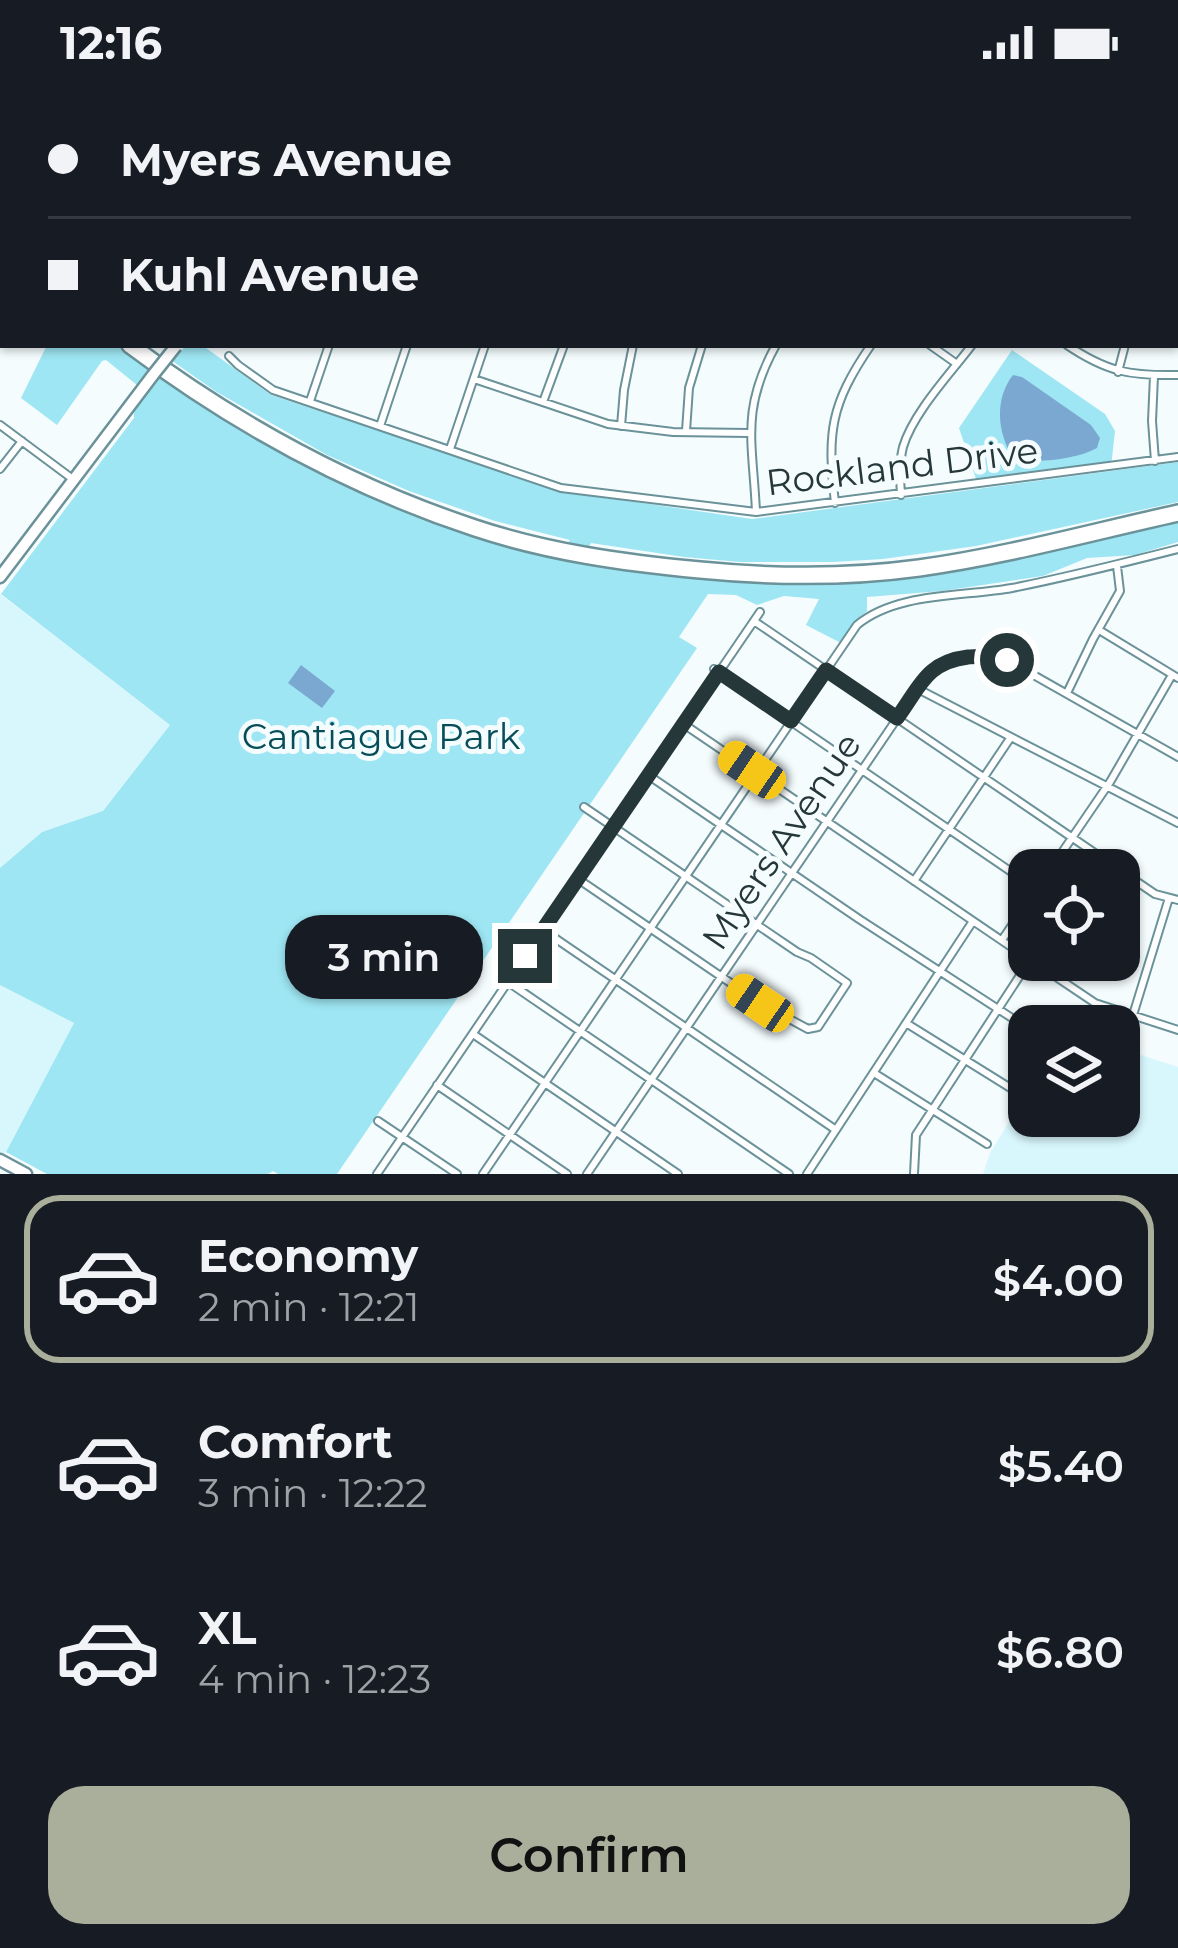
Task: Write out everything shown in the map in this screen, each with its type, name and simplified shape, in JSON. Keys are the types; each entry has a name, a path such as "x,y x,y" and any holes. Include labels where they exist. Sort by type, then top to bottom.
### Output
{"highway":[{"path":"134,348 274,440 335,471 480,530 591,552 694,562 847,565 1006,543 1178,509"},
{"path":"147,348 241,412 323,457 453,512 567,547"}],"main road":[{"path":"0,577 175,348"},
{"path":"0,1160 26,1174"}],"street":[{"path":"310,401 328,348"},
{"path":"380,426 406,348"},
{"path":"450,449 484,348"},
{"path":"543,402 563,348"},
{"path":"621,426 633,348"},
{"path":"686,431 689,388 701,348"},
{"path":"756,512 749,433 759,383 775,348"},
{"path":"835,502 830,452 836,409 852,371 869,348"},
{"path":"934,348 957,364"},
{"path":"901,495 907,438 970,348"},
{"path":"1072,348 1118,372 1178,375"},
{"path":"1118,372 1124,348"},
{"name":"Rockland Drive","path":"229,356 273,389 574,490 756,512 1178,458"},
{"path":"1154,376 1155,460"},
{"path":"474,379 621,426 749,433"},
{"path":"0,424 74,480"},
{"path":"0,469 22,441"},
{"path":"483,1174 857,625 886,607 1007,589 1178,549"},
{"path":"1067,694 1120,591 1117,564"},
{"path":"377,1174 760,612"},
{"path":"754,621 1155,894 1174,898 1137,1005"},
{"path":"1064,849 1175,676 1099,629"},
{"name":"Myers Avenue","path":"587,1174 938,664 989,655 1007,660 1178,757"},
{"path":"717,671 1008,870"},
{"path":"917,689 1178,823"},
{"path":"683,724 1008,944"},
{"path":"914,880 1011,737"},
{"path":"648,775 1008,1015"},
{"path":"578,879 803,1028 818,1027 847,983 584,807"},
{"path":"807,1174 973,921"},
{"path":"543,930 836,1130"},
{"path":"1002,940 1008,931"},
{"path":"914,1174 916,1135 1016,981"},
{"path":"1062,981 1104,1005"},
{"path":"508,982 789,1174"},
{"path":"1140,1017 1178,1030"},
{"path":"906,1023 1008,1086"},
{"path":"472,1034 678,1174"},
{"path":"874,1073 987,1144"},
{"path":"437,1085 567,1174"},
{"path":"378,1120 457,1174"}],"shaded area":[{"path":"1013,375 1091,425 1100,438 1097,448 1056,460 1014,459 1000,417 1003,395"},
{"path":"0,594 170,725 103,811 42,832 0,868"},
{"path":"301,665 335,691 322,708 288,683"},
{"path":"0,985 74,1023 0,1163"},
{"path":"1140,1055 1178,1067 1178,1174 983,1174 1008,1123 1008,1137 1140,1137"}],"green space":[{"path":"46,348 128,348 153,366 137,385 102,361 57,425 21,398"},
{"name":"Cantiague Park","path":"184,348 206,348 271,395 561,491 752,519 1178,462 1178,502 976,546 883,559 740,562 591,543 582,557 836,577 1178,518 1178,542 1135,555 1087,558 1043,576 867,597 867,611 841,643 806,625 819,599 784,596 757,605 736,595 708,594 679,637 697,648 337,1174 47,1174 6,1152 74,1023 0,985 0,868 42,832 103,811 170,725 1,594 134,418 134,411 162,373 279,447 560,554 570,540 495,521 409,491 327,455 171,360"},
{"path":"1012,350 1105,414 1115,431 1111,467 978,485 959,428"}],"route":[{"path":"525,956 719,672 791,721 826,670 897,718 938,664 989,655 1007,660"}]}
